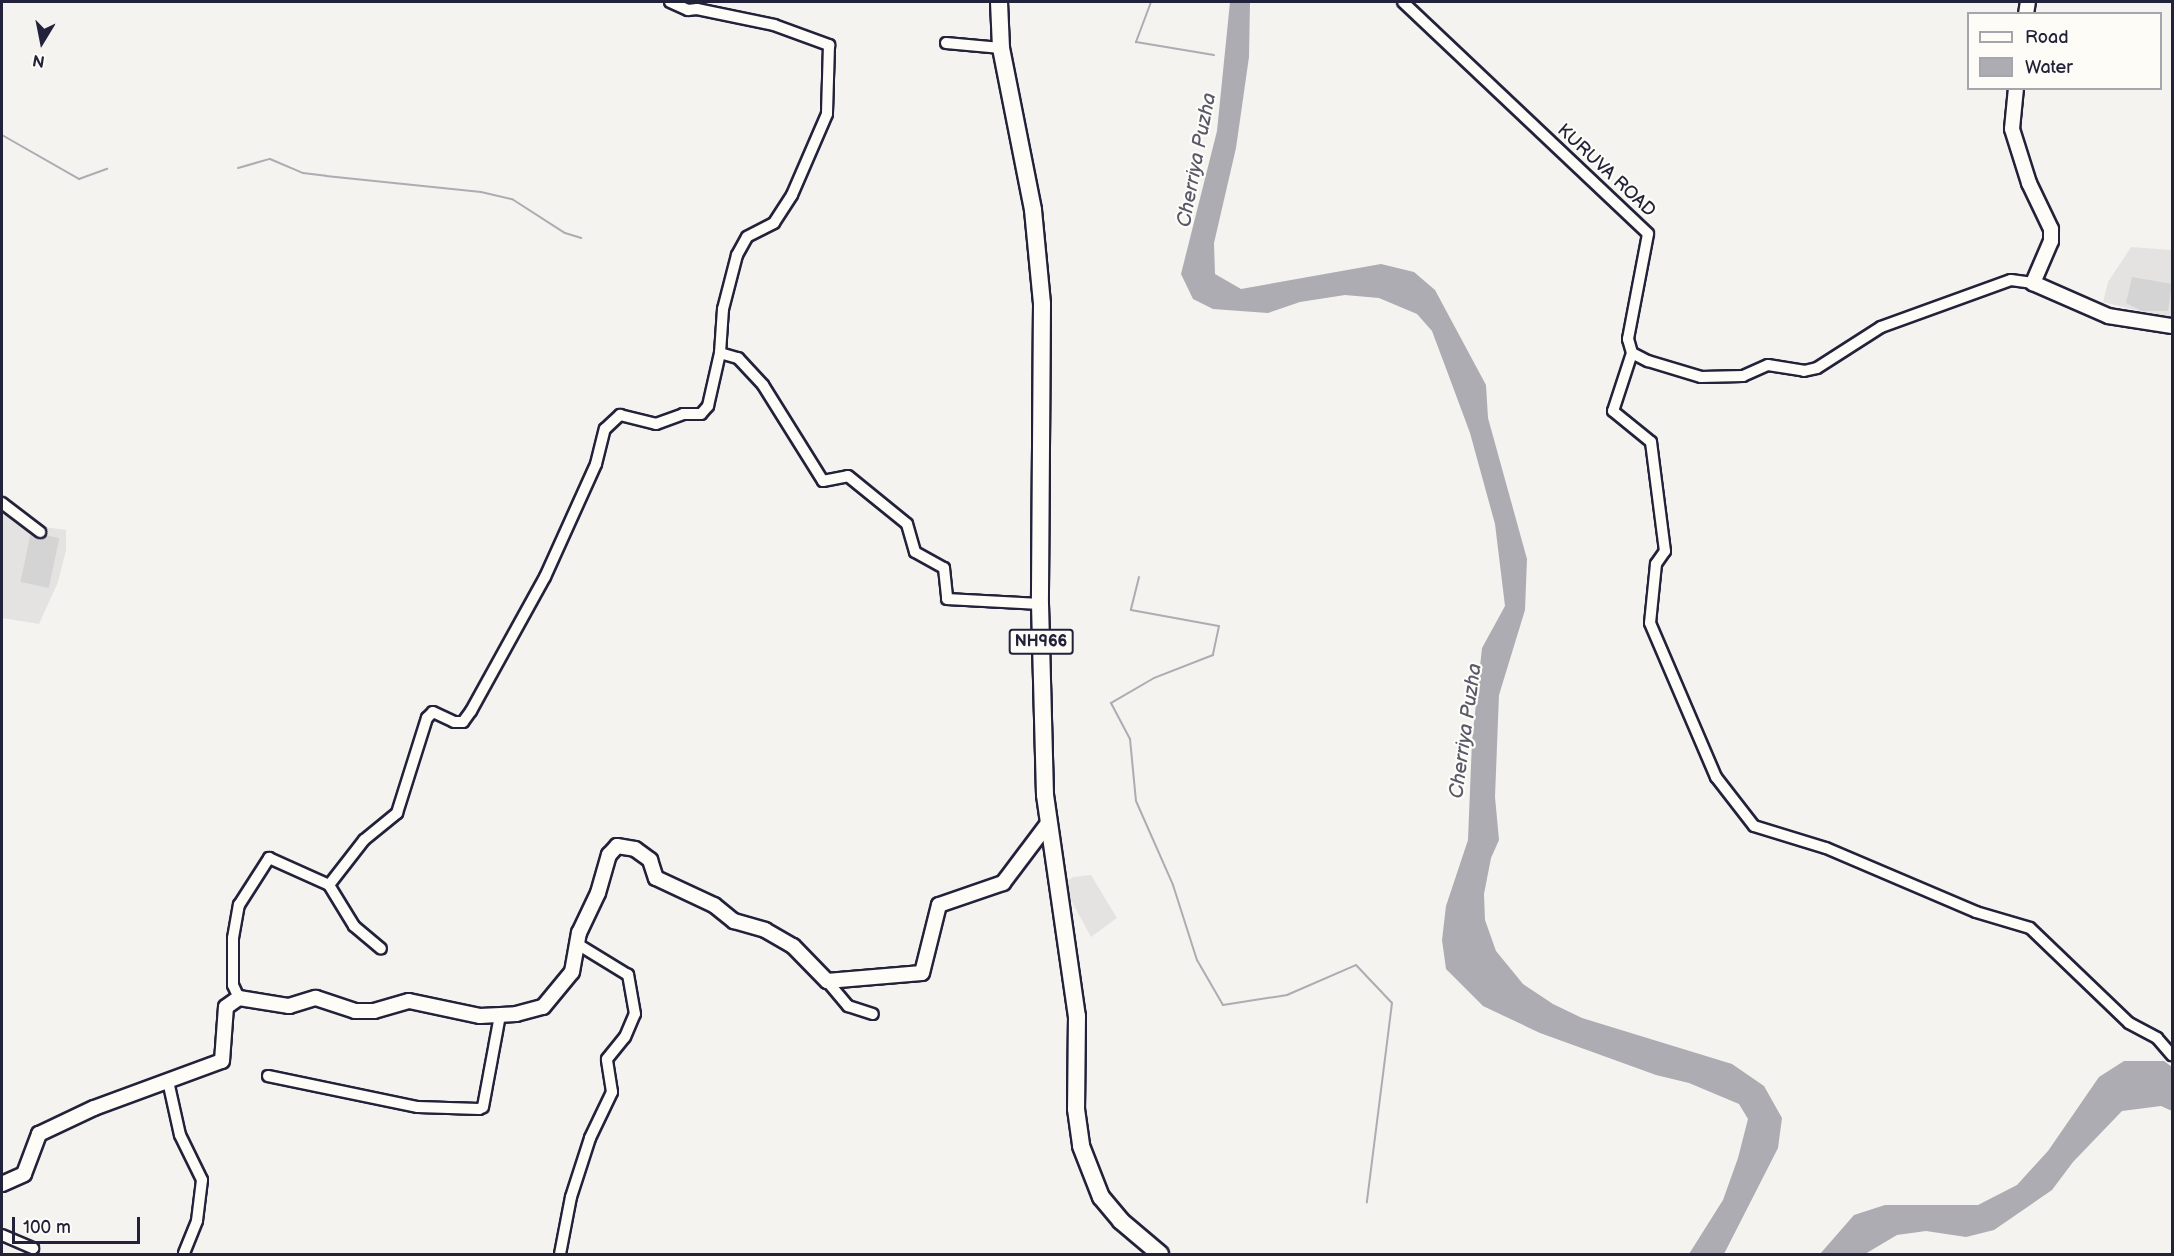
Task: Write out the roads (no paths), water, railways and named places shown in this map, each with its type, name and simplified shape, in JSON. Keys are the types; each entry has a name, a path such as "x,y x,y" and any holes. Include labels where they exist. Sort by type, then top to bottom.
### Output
{"highway":[{"name":"NH966","path":"999,2 1001,48 1034,210 1042,304 1040,604 1046,826 1077,1016 1076,1109 1081,1146 1101,1197 1154,1252"}],"main road":[{"path":"2016,90 2012,129 2029,183 2051,229 2051,241 2033,283 2108,316 2172,326"},
{"path":"2,1184 24,1174 39,1134 94,1108 222,1061 226,1007 239,998 289,1006 316,998 355,1011 374,1011 409,1001 480,1016 500,1015 543,1007 572,972 579,945 579,933 598,893 609,855 617,846 634,849 650,860 656,878 714,905 734,921 765,930 793,946 827,981 922,973 939,906 1003,883 1046,826"}],"street":[{"path":"328,885 364,840 396,813 428,718 433,712 454,722 463,722 471,711 545,577 596,464 605,429 620,415 656,424 683,414 701,414 708,406 720,353 723,309 737,255 747,237 774,223 792,195 827,114 829,45 774,25 697,9 688,10 670,2"},
{"name":"KURUVA ROAD","path":"1403,2 1648,234 1628,339 1632,353"},
{"path":"946,43 1001,48"},
{"path":"2033,283 2011,280 1881,327 1817,368 1804,371 1768,365 1743,376 1701,377 1632,353 1613,411 1651,442 1665,551 1656,564 1650,623 1722,785 1754,825 1826,848 1945,900 2030,928 2129,1023 2157,1038 2172,1055"},
{"path":"720,353 738,358 763,385 823,481 848,476 907,524 915,552 945,568 947,599 1040,604"},
{"path":"2,503 40,532"},
{"path":"239,998 233,985 238,905 269,858 328,885 354,926 381,950"},
{"path":"560,1254 571,1197 590,1138 612,1092 607,1059 625,1037 635,1014 628,975 579,945"},
{"path":"827,981 848,1006 873,1014"},
{"path":"268,1076 418,1107 479,1109 483,1107 500,1015"},
{"path":"168,1081 180,1135 202,1180 197,1221 184,1254"},
{"path":"2,1235 33,1248"}],"water":[{"path":"1230,2 1250,2 1249,57 1236,148 1214,243 1215,274 1241,289 1381,264 1414,272 1435,290 1486,385 1488,418 1527,559 1525,610 1499,695 1495,797 1499,840 1491,858 1484,894 1485,920 1496,951 1523,984 1553,1004 1582,1018 1732,1064 1764,1086 1782,1118 1778,1148 1724,1254 1689,1254 1723,1200 1738,1158 1748,1119 1739,1104 1689,1083 1656,1075 1540,1033 1483,1006 1446,969 1442,940 1446,906 1468,840 1472,741 1482,648 1505,606 1495,524 1470,433 1447,371 1432,331 1417,314 1379,298 1345,295 1300,302 1268,313 1213,309 1193,299 1181,274 1217,131"},
{"path":"2124,1061 2164,1061 2172,1067 2172,1111 2161,1106 2122,1111 2073,1162 2052,1190 1994,1230 1966,1237 1926,1231 1897,1235 1865,1254 1820,1254 1854,1215 1885,1205 1978,1205 2017,1185 2048,1151 2099,1077"}],"waterway":[{"path":"1151,2 1136,42 1214,55"},
{"path":"2,135 79,179 107,169"},
{"path":"238,168 270,159 303,173 481,192 512,199 565,233 581,238"},
{"path":"1139,577 1131,610 1219,626 1213,655 1154,678 1111,703 1130,739 1136,801 1173,885 1197,960 1223,1005 1287,995 1356,965 1392,1003 1367,1202"}],"water label":[{"name":"Cherriya Puzha","path":"1197,160"},
{"name":"Cherriya Puzha","path":"1466,731"}]}
